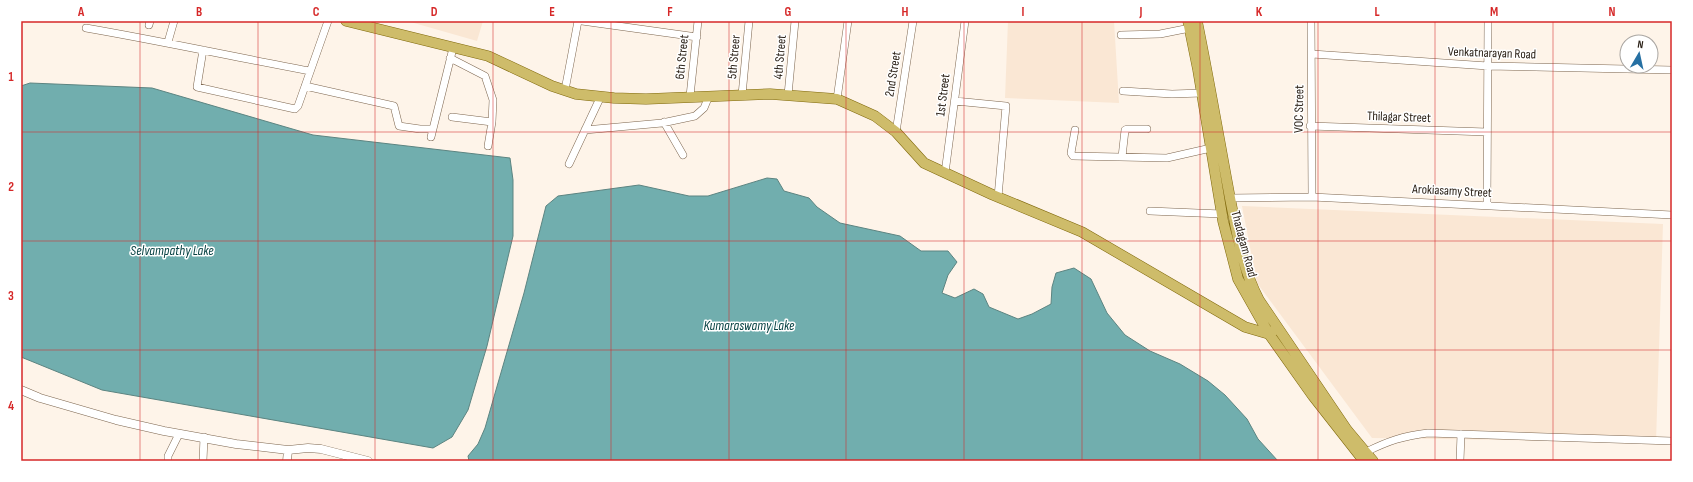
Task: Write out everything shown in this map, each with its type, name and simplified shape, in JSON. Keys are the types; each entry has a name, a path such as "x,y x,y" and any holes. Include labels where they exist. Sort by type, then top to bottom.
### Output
{"main road":[{"path":"346,21 488,56 552,86 576,94 646,99 742,95 788,95 837,99 874,116 896,132 924,163 998,197 1082,232 1245,326 1273,331"},
{"name":"Thadagam Road","path":"1198,21 1216,115 1234,223 1246,273 1273,331"},
{"name":"Thadagam Road","path":"1189,25 1228,246 1238,279 1273,331 1313,396 1365,457 1373,461"}],"street":[{"path":"168,42 174,21"},
{"path":"203,50 197,87 295,109 298,106 328,21"},
{"path":"565,90 578,21"},
{"path":"582,21 697,37"},
{"name":"6th Street","path":"690,96 698,21"},
{"name":"5th Streer","path":"742,95 748,21"},
{"name":"4th Street","path":"788,95 795,21"},
{"path":"837,99 848,21"},
{"name":"2nd Street","path":"896,132 914,21"},
{"name":"1st Street","path":"945,173 965,21"},
{"name":"VOC Street","path":"1311,21 1312,54 1310,126 1312,197"},
{"path":"1487,204 1488,21"},
{"path":"1121,35 1160,34 1189,25"},
{"path":"86,28 168,42 310,71"},
{"path":"431,137 453,48"},
{"name":"Venkatnarayan Road","path":"1312,54 1488,66 1672,70"},
{"path":"450,58 485,76 493,100 492,122 488,146"},
{"path":"305,86 394,106 399,126 433,129"},
{"path":"1123,91 1172,94 1202,93"},
{"path":"569,164 601,96"},
{"path":"585,130 664,122 695,116 704,108 709,96"},
{"path":"955,101 1006,106 998,197"},
{"path":"452,117 492,122"},
{"path":"664,122 683,155"},
{"name":"Thilagar Street","path":"1310,126 1487,132"},
{"path":"1075,130 1071,155 1167,158 1211,148"},
{"path":"1122,157 1125,130 1147,130"},
{"name":"Arokiasamy Street","path":"1230,198 1312,197 1487,204 1672,215"},
{"path":"1150,211 1222,214"},
{"path":"21,390 40,398 112,419 179,434 204,437 236,444 288,450 308,448 368,461"},
{"path":"1365,457 1387,441 1428,433 1672,441"},
{"path":"168,461 168,456 179,434"},
{"path":"1460,461 1461,434"},
{"path":"203,461 204,437"},
{"path":"287,461 288,450"}],"shaded area":[{"path":"407,21 483,21 477,41"},
{"path":"1008,21 1114,21 1119,103 1005,98"},
{"path":"1242,206 1663,224 1656,442 1372,438 1257,283"}],"water":[{"name":"Selvampathy Lake","path":"30,83 152,88 313,135 510,158 513,180 513,236 487,346 468,410 452,437 433,448 102,390 21,357 21,86"},
{"name":"Kumaraswamy Lake","path":"767,178 777,179 784,191 809,198 817,207 840,223 900,236 921,251 948,251 957,262 948,275 942,293 955,298 974,289 983,294 989,307 1018,319 1032,314 1051,304 1052,287 1056,273 1074,268 1091,279 1107,313 1125,335 1150,351 1180,364 1208,381 1225,395 1247,419 1258,439 1278,461 469,461 468,456 478,444 485,428 524,293 546,206 558,196 639,185 689,196 708,196"}]}
